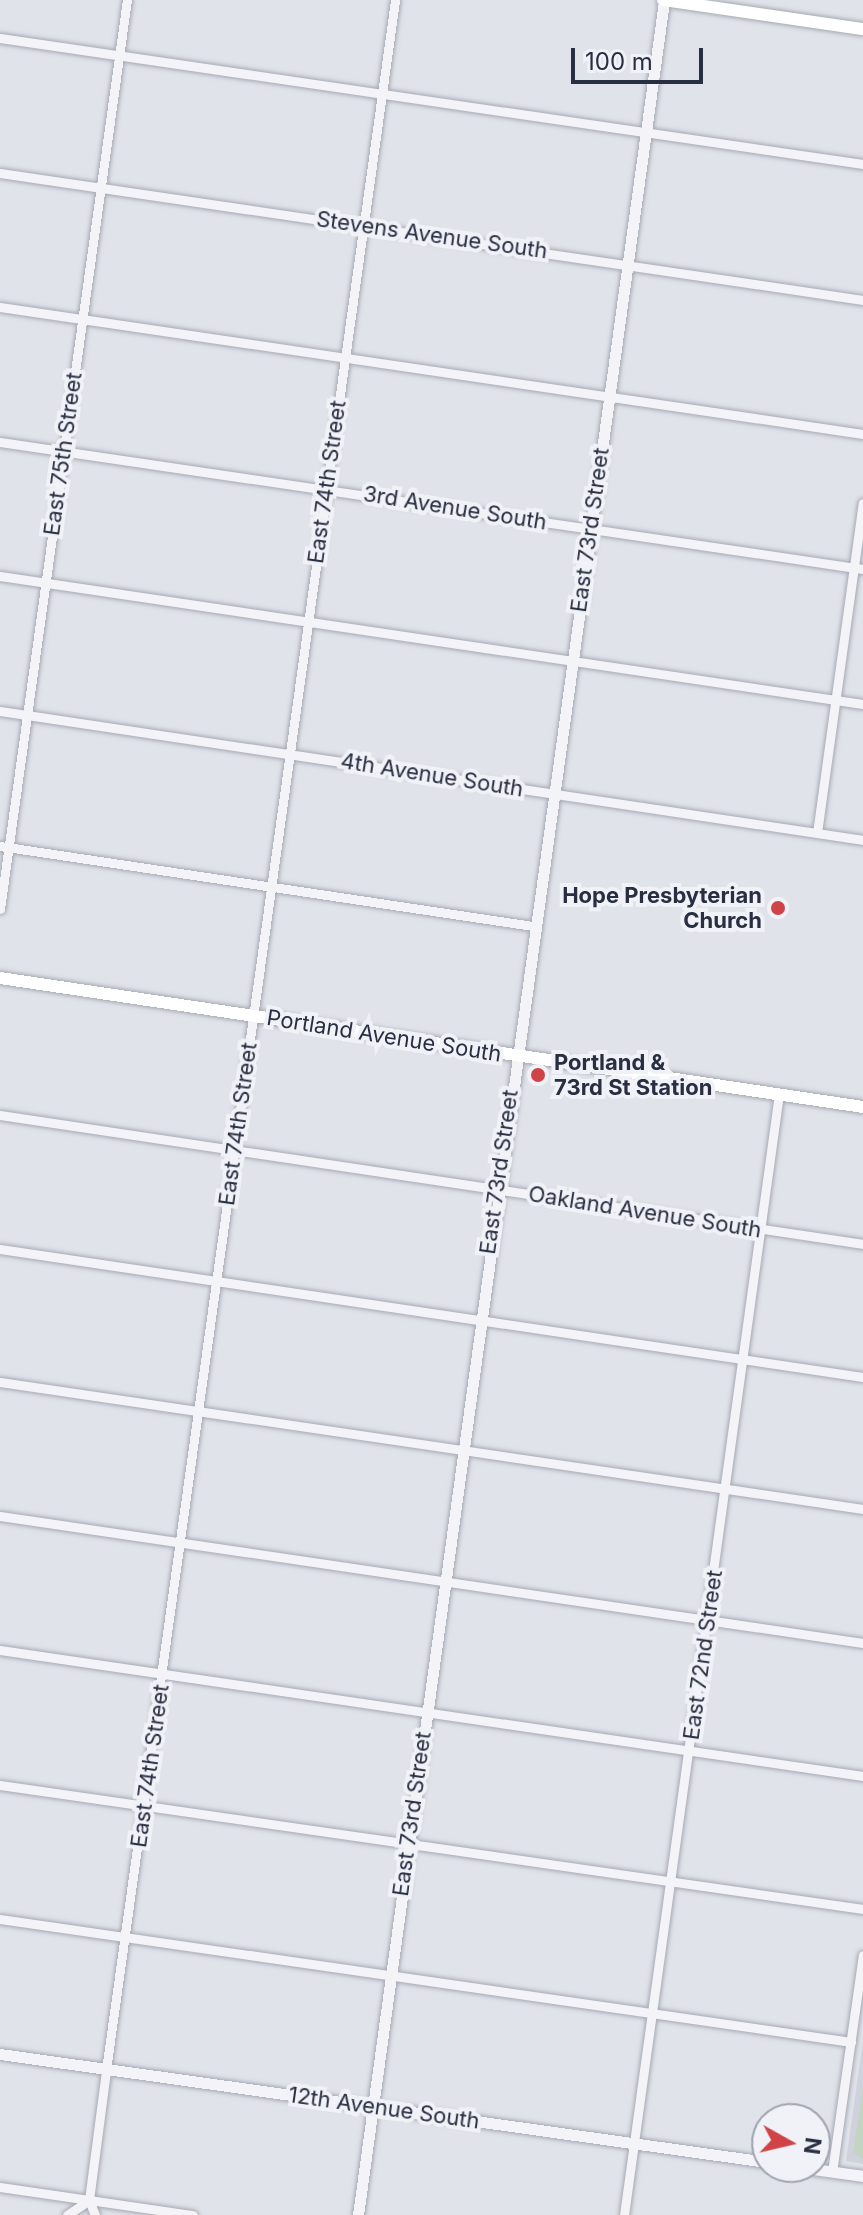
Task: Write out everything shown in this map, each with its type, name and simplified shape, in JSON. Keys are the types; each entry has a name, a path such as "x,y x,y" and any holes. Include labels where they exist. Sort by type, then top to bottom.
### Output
{"main road":[{"path":"664,0 863,29"},
{"name":"Portland Avenue South","path":"0,978 863,1107"}],"street":[{"name":"East 75th Street","path":"0,909 4,846 26,715 127,0"},
{"name":"East 74th Street","path":"89,2200 395,0"},
{"name":"East 73rd Street","path":"358,2215 533,926 664,0"},
{"path":"0,38 863,164"},
{"name":"Stevens Avenue South","path":"0,173 627,262 863,300"},
{"path":"0,307 863,434"},
{"name":"3rd Avenue South","path":"0,442 858,569"},
{"path":"817,833 835,699 858,569 863,503"},
{"path":"0,576 863,704"},
{"name":"4th Avenue South","path":"0,711 863,840"},
{"path":"4,846 533,926"},
{"name":"East 72nd Street","path":"624,2215 779,1094"},
{"name":"Oakland Avenue South","path":"0,1115 863,1244"},
{"path":"0,1249 863,1377"},
{"path":"0,1382 863,1509"},
{"path":"0,1516 863,1643"},
{"path":"0,1650 863,1776"},
{"path":"0,1785 863,1909"},
{"path":"0,1919 851,2042"},
{"path":"863,1955 832,2172 863,2176"},
{"name":"12th Avenue South","path":"0,2054 751,2160"},
{"path":"0,2187 193,2215"},
{"path":"67,2215 89,2200"},
{"path":"89,2200 95,2215"}],"shaded area":[{"path":"863,2041 863,2164 846,2161"}],"green space":[{"path":"863,2087 863,2159 853,2152"}],"place":[{"name":"Hope Presbyterian Church","path":"778,908"},
{"name":"Portland & 73rd St Station","path":"538,1075"}]}
